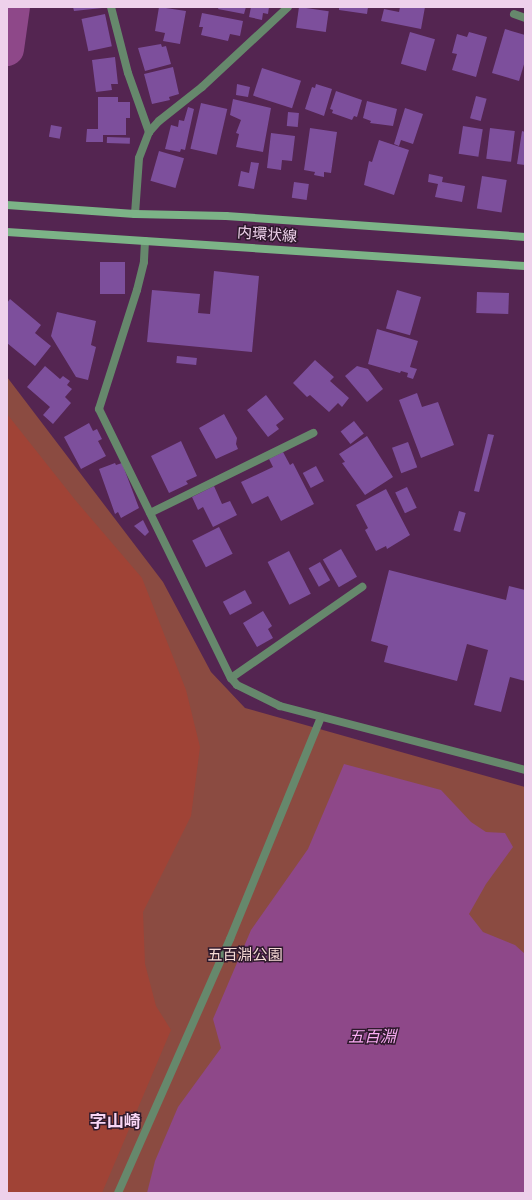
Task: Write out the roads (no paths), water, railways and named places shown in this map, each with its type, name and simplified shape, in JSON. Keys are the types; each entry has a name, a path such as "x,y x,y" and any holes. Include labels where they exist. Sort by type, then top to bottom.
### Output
{"street":[{"path":"111,7 128,73 149,132"},
{"path":"135,214 139,158 149,132 158,121 202,87 288,7"},
{"path":"514,14 525,18"},
{"name":"内環状線","path":"8,205 135,214 226,216 525,237"},
{"name":"内環状線","path":"7,232 525,266"},
{"path":"145,241 144,262 137,290 99,405 100,412 119,445 150,513 231,678 238,685 280,706 525,770"},
{"path":"150,513 313,433"},
{"path":"231,678 362,587"},
{"path":"118,1193 230,939 321,717"}],"water":[{"name":"五百淵","path":"344,764 441,790 471,822 486,832 505,833 513,847 486,884 469,914 483,932 515,945 525,954 525,1193 147,1193 155,1161 178,1107 221,1048 213,1019 251,930 308,849"}],"waterway":[{"path":"7,49 13,7"}],"district":[{"name":"字山崎","path":"115,1122"}],"park label":[{"name":"五百淵公園","path":"245,956"}]}
